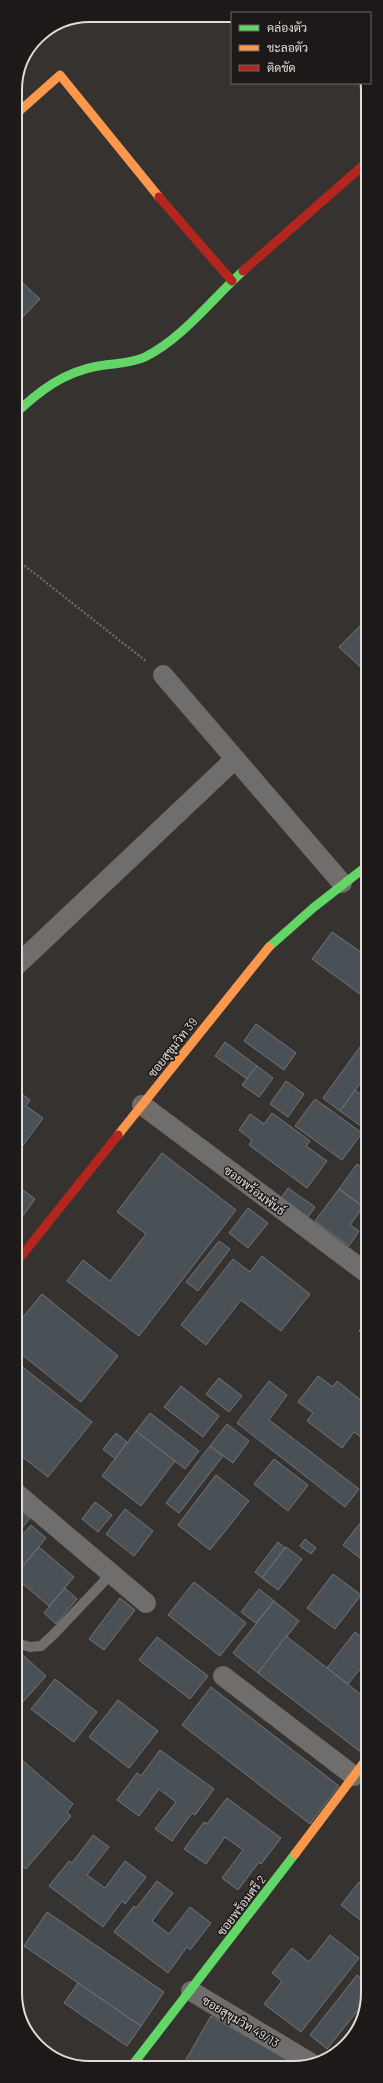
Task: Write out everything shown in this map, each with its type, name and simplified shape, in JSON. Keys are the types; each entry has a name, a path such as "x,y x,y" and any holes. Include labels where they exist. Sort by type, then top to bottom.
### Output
{"street":[{"path":"22,109 60,75 182,225 232,281"},
{"path":"22,407 36,393 62,377 97,367 132,363 172,339 232,281 361,167"},
{"path":"163,675 342,883"},
{"path":"22,960 235,759"},
{"name":"ซอยสุขุมวิท 39","path":"22,1255 262,954 287,929 342,883 361,870"},
{"name":"ซอยพร้อมพันธ์","path":"142,1106 361,1269"},
{"path":"22,1497 146,1602"},
{"path":"223,1676 354,1776"},
{"name":"ซอยพร้อมศรี 2","path":"136,2061 191,1991 361,1766"},
{"name":"ซอยสุขุมวิท 49/13","path":"191,1991 306,2059"}],"lane":[{"path":"23,1645 30,1647 40,1646 53,1635 112,1573"}],"path":[{"path":"22,564 163,675"}],"building":[{"path":"22,282 40,299 22,318"},
{"path":"361,625 361,667 339,647"},
{"path":"332,932 361,952 361,995 312,959"},
{"path":"256,1024 296,1053 284,1070 244,1041"},
{"path":"225,1042 257,1066 247,1079 215,1056"},
{"path":"361,1046 361,1082 340,1111 323,1098"},
{"path":"257,1066 273,1078 259,1097 242,1085"},
{"path":"286,1081 304,1094 288,1117 270,1104"},
{"path":"355,1090 361,1094 361,1126 340,1111"},
{"path":"22,1094 30,1100 26,1106 43,1118 22,1147"},
{"path":"315,1099 361,1132 361,1134 342,1160 295,1126"},
{"path":"272,1113 310,1141 306,1146 327,1161 307,1188 249,1145 252,1140 239,1130 250,1114 264,1124"},
{"path":"162,1153 236,1210 139,1336 67,1281 83,1260 110,1281 146,1234 117,1212"},
{"path":"357,1164 361,1167 361,1205 339,1189"},
{"path":"288,1188 315,1207 304,1222 278,1203"},
{"path":"22,1189 35,1199 22,1217"},
{"path":"339,1189 361,1206 361,1210 350,1225 359,1231 349,1246 315,1221"},
{"path":"248,1208 268,1223 248,1248 229,1233"},
{"path":"219,1241 230,1249 198,1291 186,1282"},
{"path":"262,1256 310,1294 281,1331 241,1300 206,1345 181,1325 233,1259 250,1272"},
{"path":"42,1294 118,1356 81,1402 22,1355 22,1318"},
{"path":"22,1367 92,1422 48,1477 22,1457"},
{"path":"318,1376 333,1387 337,1381 361,1400 361,1437 354,1432 342,1448 307,1421 313,1413 298,1402"},
{"path":"219,1378 242,1396 229,1412 206,1394"},
{"path":"269,1381 287,1395 269,1420 359,1489 345,1507 237,1423"},
{"path":"181,1386 219,1416 203,1437 164,1407"},
{"path":"150,1413 199,1451 185,1469 136,1431"},
{"path":"227,1424 249,1441 233,1463 210,1446"},
{"path":"136,1431 175,1461 141,1506 102,1476"},
{"path":"116,1433 127,1442 115,1459 103,1449"},
{"path":"210,1446 223,1456 179,1513 166,1503"},
{"path":"274,1459 308,1485 288,1511 254,1484"},
{"path":"216,1475 249,1501 210,1550 178,1525"},
{"path":"95,1502 112,1515 98,1532 82,1519"},
{"path":"125,1509 153,1531 134,1556 106,1534"},
{"path":"22,1511 30,1518 22,1528"},
{"path":"361,1522 361,1559 343,1545"},
{"path":"31,1525 46,1538 22,1567 22,1536"},
{"path":"305,1539 316,1548 311,1554 300,1546"},
{"path":"278,1542 285,1548 262,1578 255,1572"},
{"path":"39,1547 74,1577 49,1606 22,1583 22,1567"},
{"path":"286,1547 302,1559 278,1590 262,1578"},
{"path":"333,1574 361,1595 335,1629 307,1608"},
{"path":"194,1582 246,1623 220,1656 168,1615"},
{"path":"65,1588 77,1599 56,1624 44,1613"},
{"path":"259,1589 274,1601 256,1623 241,1612"},
{"path":"120,1598 135,1610 104,1650 89,1639"},
{"path":"274,1601 299,1621 258,1673 233,1653"},
{"path":"355,1632 361,1637 361,1668 348,1684 327,1668"},
{"path":"286,1636 361,1695 361,1752 258,1673"},
{"path":"157,1637 208,1676 190,1699 139,1660"},
{"path":"22,1654 46,1676 22,1703"},
{"path":"55,1679 97,1712 74,1742 31,1709"},
{"path":"211,1687 339,1786 310,1824 182,1725"},
{"path":"118,1700 158,1731 129,1768 89,1737"},
{"path":"160,1750 214,1789 195,1815 192,1813 172,1841 155,1829 176,1802 159,1789 139,1816 117,1800 137,1773 141,1776"},
{"path":"22,1760 73,1804 67,1812 71,1816 26,1869 22,1866"},
{"path":"227,1798 281,1838 261,1864 259,1862 238,1890 222,1878 243,1850 225,1837 206,1864 184,1849 204,1822 207,1824"},
{"path":"93,1835 109,1847 87,1875 105,1888 125,1861 146,1877 125,1904 122,1901 103,1927 49,1886 69,1861 72,1863"},
{"path":"157,1881 173,1893 152,1921 169,1934 190,1907 211,1923 190,1950 187,1947 168,1973 114,1932 134,1906 136,1908"},
{"path":"359,1882 361,1884 361,1921 341,1905"},
{"path":"47,1912 164,1992 141,2026 24,1946"},
{"path":"330,1935 359,1958 301,2032 264,2004 282,1981 272,1973 292,1948 309,1962"},
{"path":"357,1975 361,1978 359,2009 327,2049 310,2035"},
{"path":"78,1983 141,2026 127,2046 64,2003"},
{"path":"211,2016 290,2061 185,2061"}],"traffic: fast":[{"path":"22,408 43,390 74,373 98,366 134,361 159,349 185,329 243,271"},
{"path":"269,947 313,908 361,870"},
{"path":"136,2061 295,1854"}],"traffic: slow":[{"path":"22,109 60,75 159,197"},
{"path":"118,1135 269,947"},
{"path":"295,1854 361,1766"}],"traffic: jam":[{"path":"243,271 361,167"},
{"path":"159,197 232,281"},
{"path":"22,1255 118,1135"}]}
